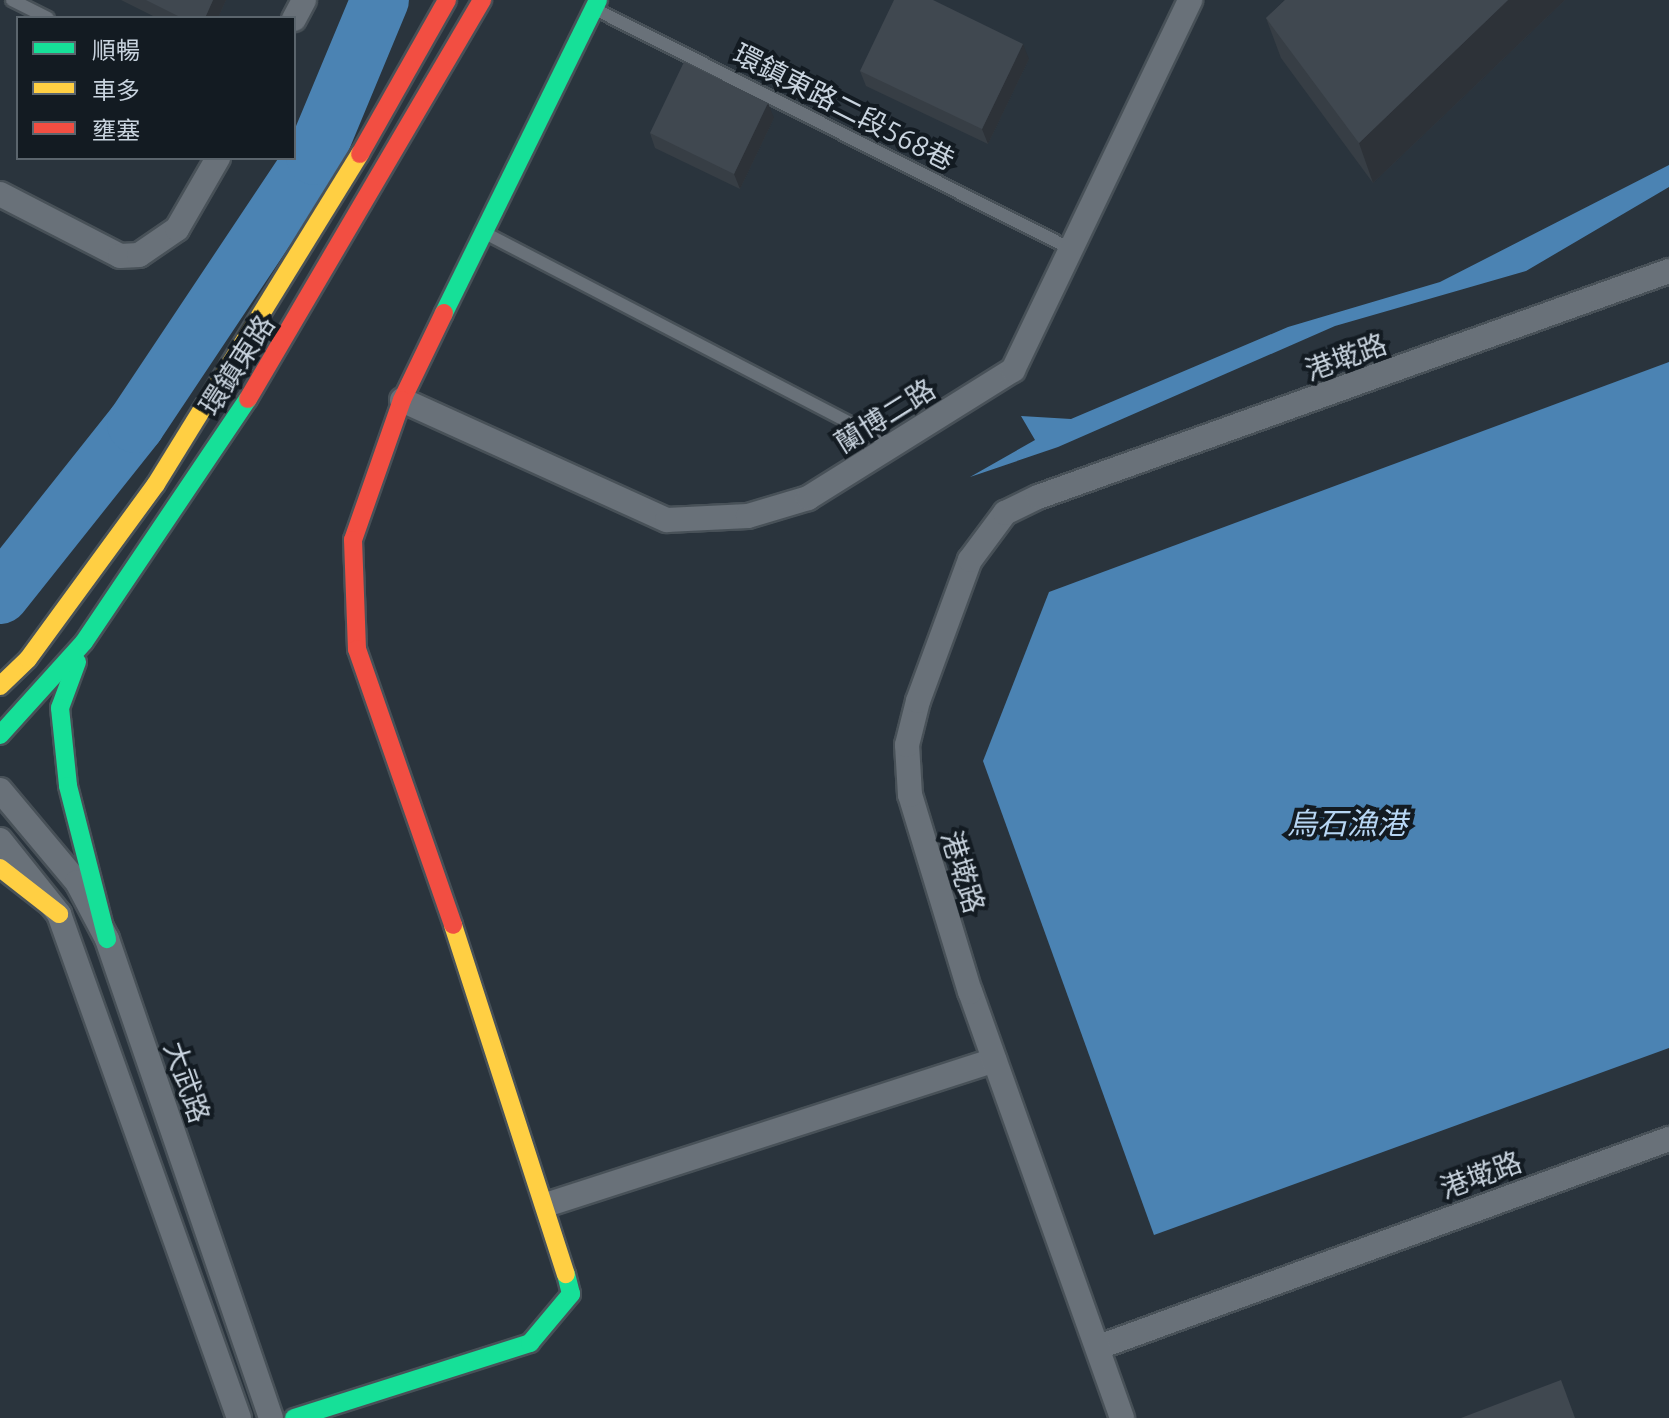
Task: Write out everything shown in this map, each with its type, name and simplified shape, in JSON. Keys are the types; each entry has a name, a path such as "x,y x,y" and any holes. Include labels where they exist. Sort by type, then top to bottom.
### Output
{"street":[{"name":"環鎮東路","path":"0,686 28,659 165,471 297,266 447,0"},
{"name":"環鎮東路","path":"0,735 84,642 320,287 482,0"},
{"name":"蘭博二路","path":"402,400 667,520 748,516 808,498 896,447 1013,370 1190,0"},
{"path":"294,1418 530,1343 571,1294 549,1204 357,649 353,540 402,400 596,4"},
{"path":"0,194 120,256 139,255 177,229 217,160"},
{"name":"港墘路","path":"1669,271 1005,513 970,560 907,745 910,795 930,868 994,1060 1099,1347 1669,1139"},
{"path":"84,642 60,708 68,786 107,939"},
{"name":"大武路","path":"0,790 77,882 107,939 271,1418"},
{"path":"0,840 59,914 239,1418"},
{"path":"0,868 59,914"},
{"path":"549,1204 994,1060"},
{"path":"1099,1347 1122,1418"}],"lane":[{"path":"12,0 44,16"},
{"name":"環鎮東路二段568巷","path":"596,4 1071,249"},
{"path":"484,233 896,447"}],"water":[{"path":"1669,165 1669,187 1526,271 1335,326 1058,447 970,477 1035,440 1021,416 1071,419 1288,327 1440,282"},
{"name":"烏石漁港","path":"1669,362 1669,1048 1154,1235 983,761 1049,592"}],"building":[{"path":"146,0 213,0 206,16 178,16"},
{"path":"894,0 933,0 1023,44 982,129 860,71"},
{"path":"1285,0 1508,0 1359,143 1266,18"},
{"path":"684,62 768,103 734,174 650,133"},
{"path":"1561,1380 1575,1418 1461,1418"}],"waterway":[{"path":"0,595 136,424 315,156 380,0"}],"traffic: fast":[{"path":"444,313 598,0"},
{"path":"0,735 84,642 248,399"},
{"path":"77,662 60,708 68,786 107,939"},
{"path":"294,1418 530,1343 571,1294 566,1274"}],"traffic: slow":[{"path":"0,686 28,659 156,484 360,154"},
{"path":"0,868 59,914"},
{"path":"453,925 566,1274"}],"traffic: jam":[{"path":"360,154 447,0"},
{"path":"248,399 482,0"},
{"path":"444,313 402,400 353,540 357,649 453,925"}]}
